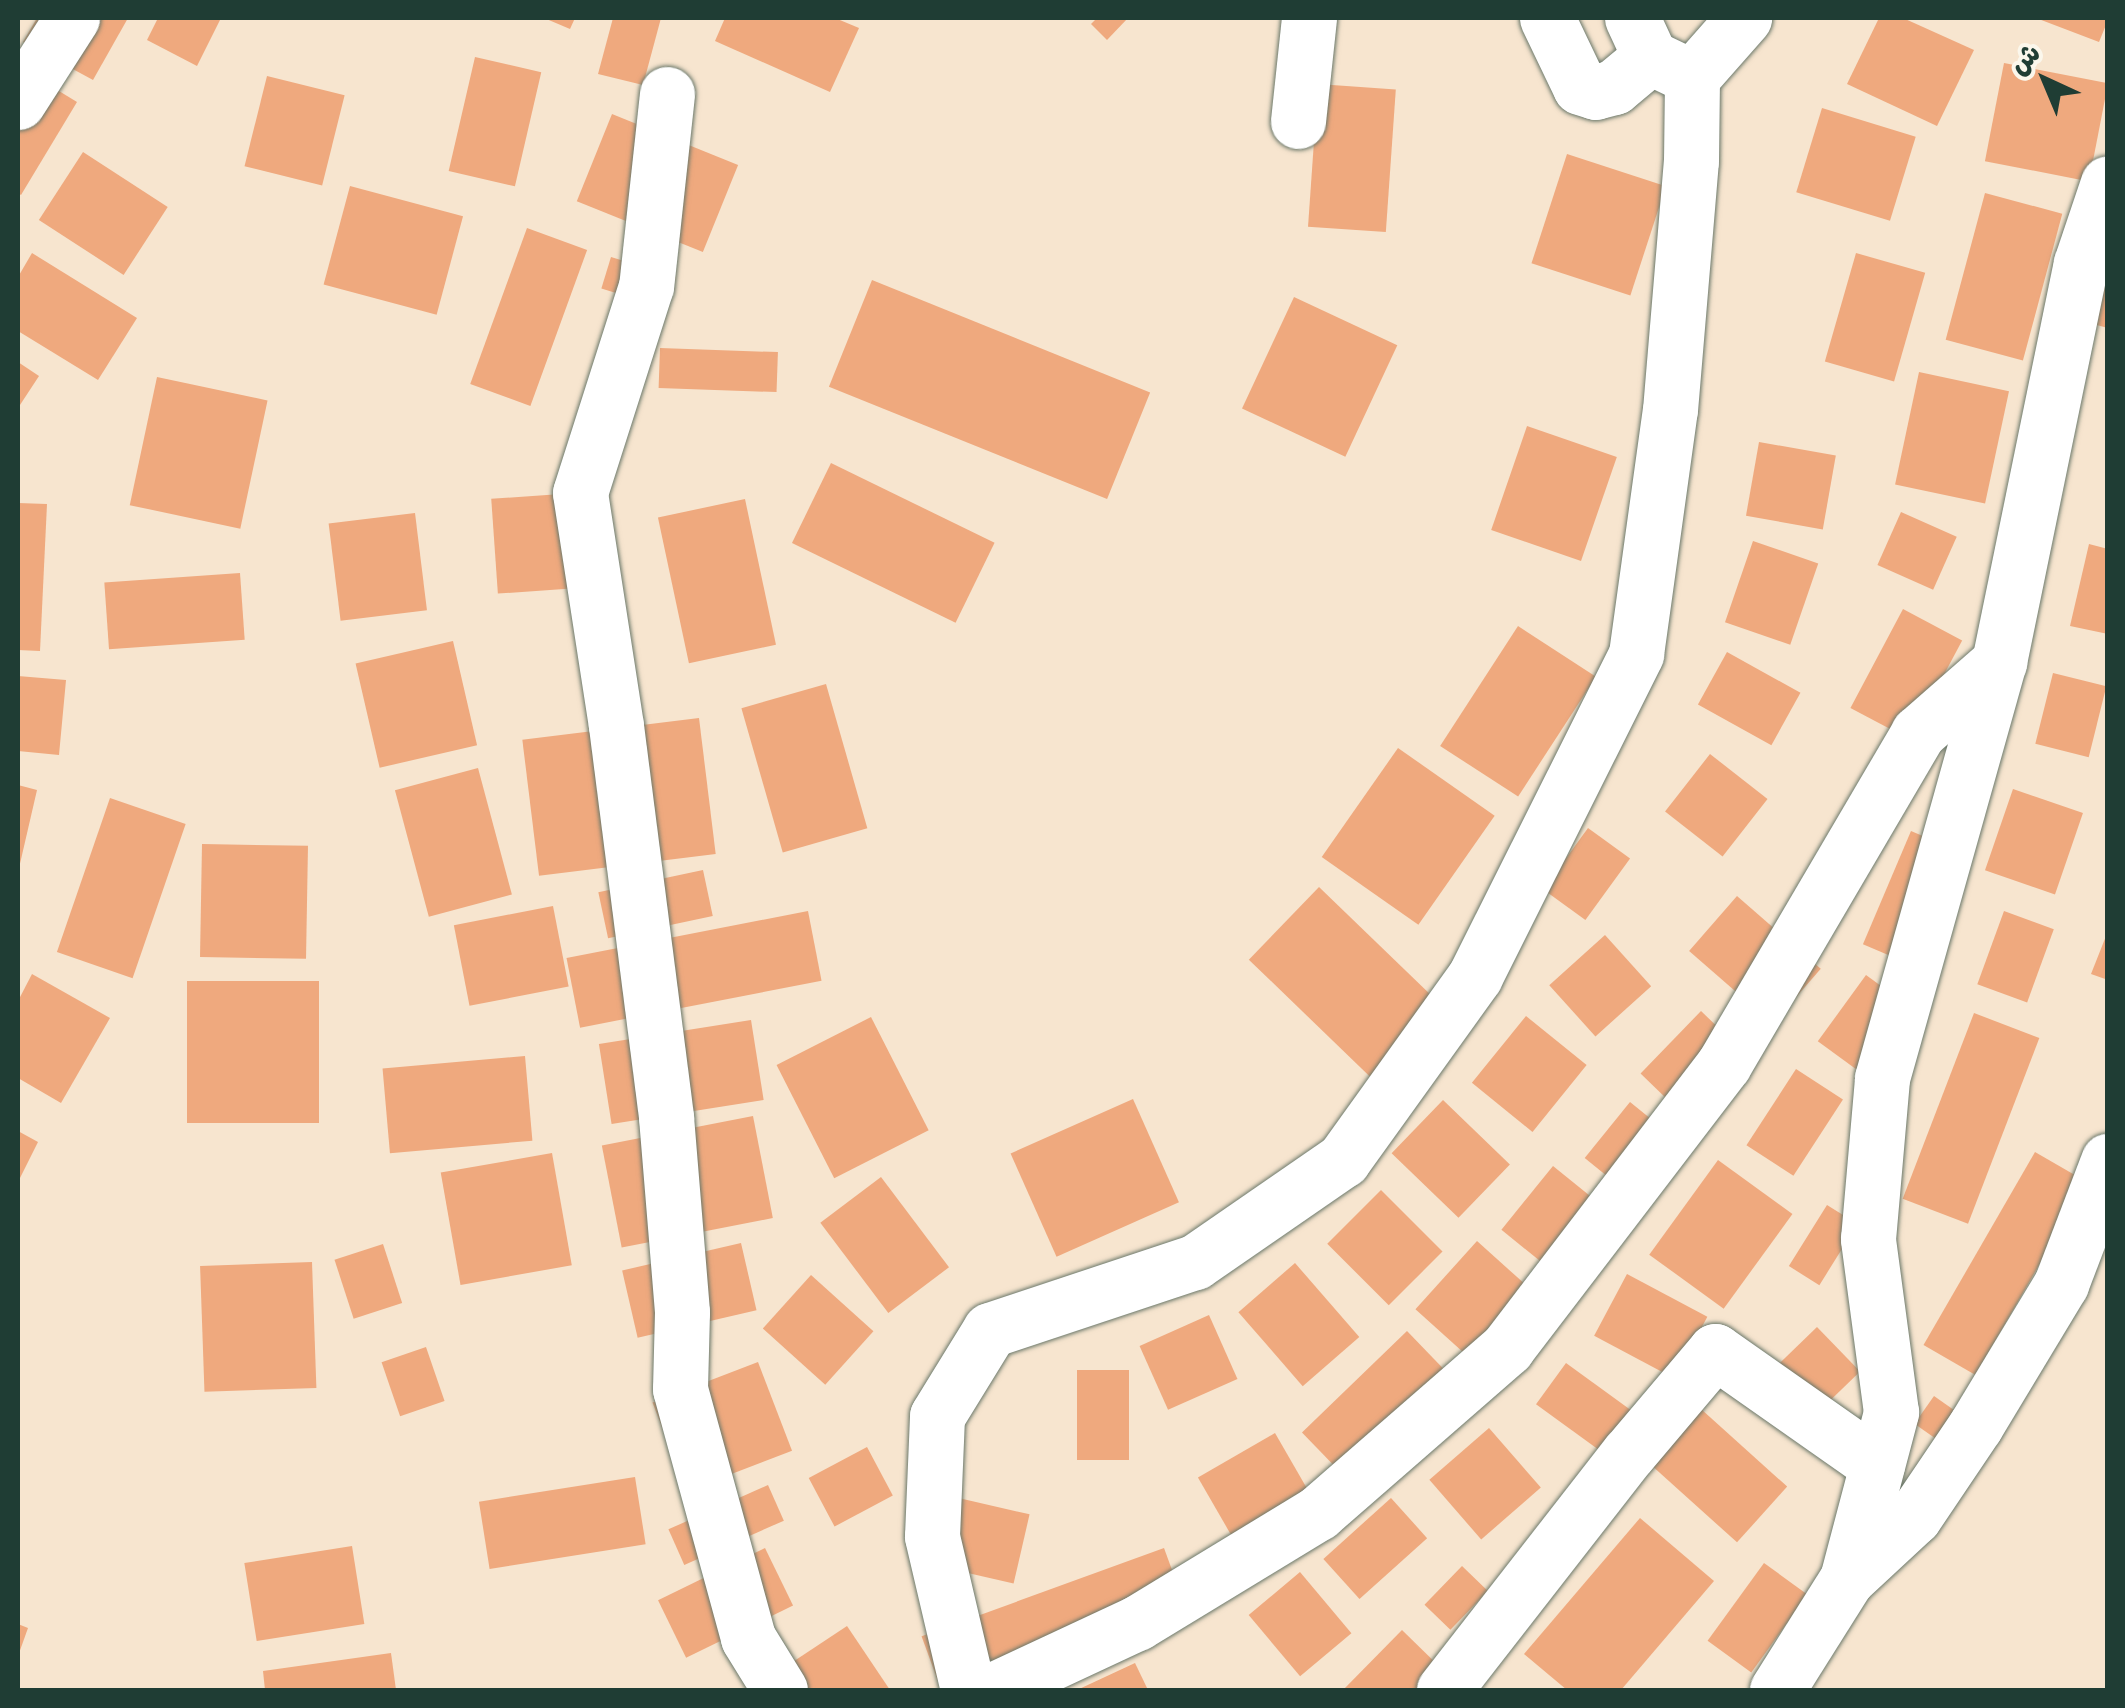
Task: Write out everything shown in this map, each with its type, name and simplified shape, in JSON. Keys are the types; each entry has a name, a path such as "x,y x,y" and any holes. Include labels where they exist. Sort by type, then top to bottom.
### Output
{"street":[{"path":"18,102 72,18"},
{"path":"1298,121 1309,18"},
{"path":"1547,18 1580,87 1596,92 1614,86 1658,51 1744,18"},
{"path":"968,1690 932,1536 937,1416 990,1330 1195,1262 1342,1160 1475,976 1636,654 1670,410 1691,161 1658,51"},
{"path":"667,94 646,286 580,493 616,726 666,1117 682,1312 680,1389 748,1638 780,1690"},
{"path":"1847,1579 1891,1412 1868,1239 1882,1078 1999,662 2081,263 2108,183"},
{"path":"993,1690 1137,1623 1318,1514 1507,1348 1724,1064 1918,733 1999,662"},
{"path":"1777,1690 1847,1579 1914,1516 1976,1426 2061,1284 2108,1160"},
{"path":"1444,1690 1628,1454 1716,1351 1877,1465"}],"building":[{"path":"37,18 128,18 93,80 23,42"},
{"path":"158,18 221,18 197,66 147,40"},
{"path":"544,18 575,18 570,29"},
{"path":"613,18 661,18 643,85 598,74"},
{"path":"725,18 835,18 859,28 830,92 715,41"},
{"path":"1097,18 1128,18 1107,40 1091,24"},
{"path":"1879,18 1903,18 1974,50 1937,126 1847,84"},
{"path":"2036,18 2108,18 2108,20 2099,42"},
{"path":"475,57 541,72 515,186 449,171"},
{"path":"2004,63 2108,83 2089,181 1985,161"},
{"path":"18,66 77,102 21,195 18,193"},
{"path":"267,76 345,95 322,186 245,166"},
{"path":"1318,84 1396,89 1386,232 1308,227"},
{"path":"1822,108 1916,137 1890,221 1796,192"},
{"path":"612,114 738,165 703,252 577,201"},
{"path":"83,152 168,207 124,275 39,220"},
{"path":"1567,154 1666,186 1630,296 1531,263"},
{"path":"350,186 463,216 437,315 324,285"},
{"path":"1985,193 2062,214 2023,361 1946,340"},
{"path":"527,228 587,250 530,406 470,384"},
{"path":"32,253 137,318 98,380 18,331 18,277"},
{"path":"1856,253 1925,273 1894,381 1825,362"},
{"path":"611,257 676,277 666,308 601,289"},
{"path":"2108,261 2108,328 2089,323"},
{"path":"872,280 1150,392 1107,499 829,387"},
{"path":"1294,297 1397,345 1345,457 1242,408"},
{"path":"660,348 778,352 777,392 659,388"},
{"path":"18,362 39,376 18,408"},
{"path":"1919,372 2009,391 1985,504 1895,484"},
{"path":"157,377 268,400 240,529 130,505"},
{"path":"1527,426 1617,457 1581,561 1491,530"},
{"path":"1759,442 1836,456 1823,529 1746,516"},
{"path":"831,463 995,543 956,623 792,543"},
{"path":"589,492 596,587 498,594 491,499"},
{"path":"745,499 776,645 689,663 658,518"},
{"path":"18,503 47,504 40,651 18,650"},
{"path":"1901,512 1957,537 1933,590 1877,565"},
{"path":"415,513 427,610 341,621 329,524"},
{"path":"1753,541 1818,563 1790,645 1725,622"},
{"path":"2089,544 2108,549 2108,634 2070,626"},
{"path":"240,573 245,640 109,649 104,582"},
{"path":"1903,609 1962,640 1910,739 1850,708"},
{"path":"1518,626 1596,677 1518,797 1440,746"},
{"path":"453,641 477,745 380,768 356,663"},
{"path":"1727,652 1800,693 1771,745 1698,704"},
{"path":"2053,673 2106,686 2089,757 2035,744"},
{"path":"18,676 66,680 59,755 18,751"},
{"path":"826,684 867,828 783,852 741,708"},
{"path":"699,718 716,854 539,876 522,740"},
{"path":"1398,748 1495,816 1418,925 1322,857"},
{"path":"1710,754 1768,799 1723,856 1665,812"},
{"path":"478,768 512,895 429,917 395,790"},
{"path":"18,785 37,790 19,868 18,868"},
{"path":"2013,789 2083,813 2055,894 1985,870"},
{"path":"110,798 186,824 133,978 57,952"},
{"path":"1588,828 1630,859 1585,920 1543,889"},
{"path":"1911,831 1947,846 1899,959 1863,944"},
{"path":"202,844 308,846 306,959 200,957"},
{"path":"703,870 713,916 608,938 598,892"},
{"path":"1319,887 1445,1009 1375,1081 1249,960"},
{"path":"1737,896 1821,969 1773,1024 1689,951"},
{"path":"553,906 569,986 470,1006 454,925"},
{"path":"808,911 822,981 580,1028 567,958"},
{"path":"2004,911 2054,929 2027,1002 1977,984"},
{"path":"2108,931 2108,980 2091,974"},
{"path":"1605,935 1651,986 1595,1036 1549,985"},
{"path":"32,974 110,1018 61,1103 18,1078 18,1001"},
{"path":"1866,975 1904,1003 1856,1069 1818,1041"},
{"path":"187,981 319,981 319,1123 187,1123"},
{"path":"1701,1011 1746,1054 1685,1117 1641,1074"},
{"path":"1974,1013 2039,1038 1968,1224 1903,1199"},
{"path":"1526,1016 1587,1065 1532,1132 1472,1083"},
{"path":"871,1017 929,1130 834,1178 777,1065"},
{"path":"751,1020 764,1100 612,1124 599,1044"},
{"path":"525,1056 532,1141 390,1153 383,1068"},
{"path":"1796,1069 1843,1099 1793,1176 1746,1145"},
{"path":"1133,1099 1179,1202 1057,1257 1011,1154"},
{"path":"1443,1100 1510,1165 1458,1218 1392,1153"},
{"path":"1630,1102 1681,1144 1636,1199 1585,1158"},
{"path":"753,1116 773,1218 622,1247 602,1145"},
{"path":"18,1131 38,1142 18,1182"},
{"path":"2035,1152 2087,1182 1975,1375 1924,1345"},
{"path":"552,1153 572,1265 461,1285 441,1173"},
{"path":"1718,1160 1792,1214 1724,1309 1649,1255"},
{"path":"1553,1166 1618,1219 1567,1283 1501,1230"},
{"path":"881,1177 949,1267 888,1313 820,1223"},
{"path":"1381,1190 1443,1252 1389,1305 1327,1244"},
{"path":"1827,1205 1858,1224 1819,1285 1789,1266"},
{"path":"1477,1241 1548,1305 1487,1374 1415,1309"},
{"path":"741,1243 757,1310 638,1338 622,1270"},
{"path":"383,1244 402,1303 354,1319 334,1260"},
{"path":"312,1262 316,1388 204,1392 200,1266"},
{"path":"1295,1263 1359,1337 1303,1386 1238,1312"},
{"path":"1627,1274 1707,1317 1674,1379 1594,1336"},
{"path":"811,1275 873,1331 825,1385 763,1329"},
{"path":"1209,1315 1237,1379 1168,1410 1140,1346"},
{"path":"1817,1327 1860,1372 1813,1417 1770,1373"},
{"path":"1407,1331 1466,1392 1361,1494 1302,1432"},
{"path":"426,1347 445,1401 400,1416 382,1362"},
{"path":"758,1362 792,1451 687,1491 653,1402"},
{"path":"1566,1363 1644,1420 1614,1461 1536,1404"},
{"path":"1077,1370 1129,1370 1129,1460 1077,1460"},
{"path":"1934,1396 1961,1415 1942,1443 1914,1424"},
{"path":"1701,1409 1787,1487 1737,1542 1651,1465"},
{"path":"1489,1428 1541,1488 1481,1539 1429,1480"},
{"path":"1275,1433 1316,1505 1239,1549 1198,1478"},
{"path":"867,1447 893,1496 835,1527 809,1478"},
{"path":"635,1477 646,1544 490,1569 479,1502"},
{"path":"768,1485 784,1521 684,1565 668,1529"},
{"path":"937,1493 1030,1514 1014,1584 921,1562"},
{"path":"1391,1498 1427,1538 1360,1599 1323,1559"},
{"path":"1640,1518 1714,1581 1621,1690 1567,1690 1524,1654"},
{"path":"352,1546 364,1624 257,1641 244,1563"},
{"path":"765,1548 793,1606 686,1658 658,1600"},
{"path":"1164,1548 1180,1593 938,1681 922,1636"},
{"path":"1764,1563 1808,1595 1751,1672 1708,1641"},
{"path":"1462,1566 1488,1591 1450,1630 1424,1605"},
{"path":"1300,1572 1351,1633 1300,1676 1249,1615"},
{"path":"18,1624 28,1628 18,1656"},
{"path":"847,1626 890,1690 775,1690 767,1679"},
{"path":"1402,1630 1446,1673 1428,1690 1343,1690"},
{"path":"391,1653 396,1690 265,1690 263,1671"},
{"path":"1135,1663 1148,1690 1077,1690"}]}
